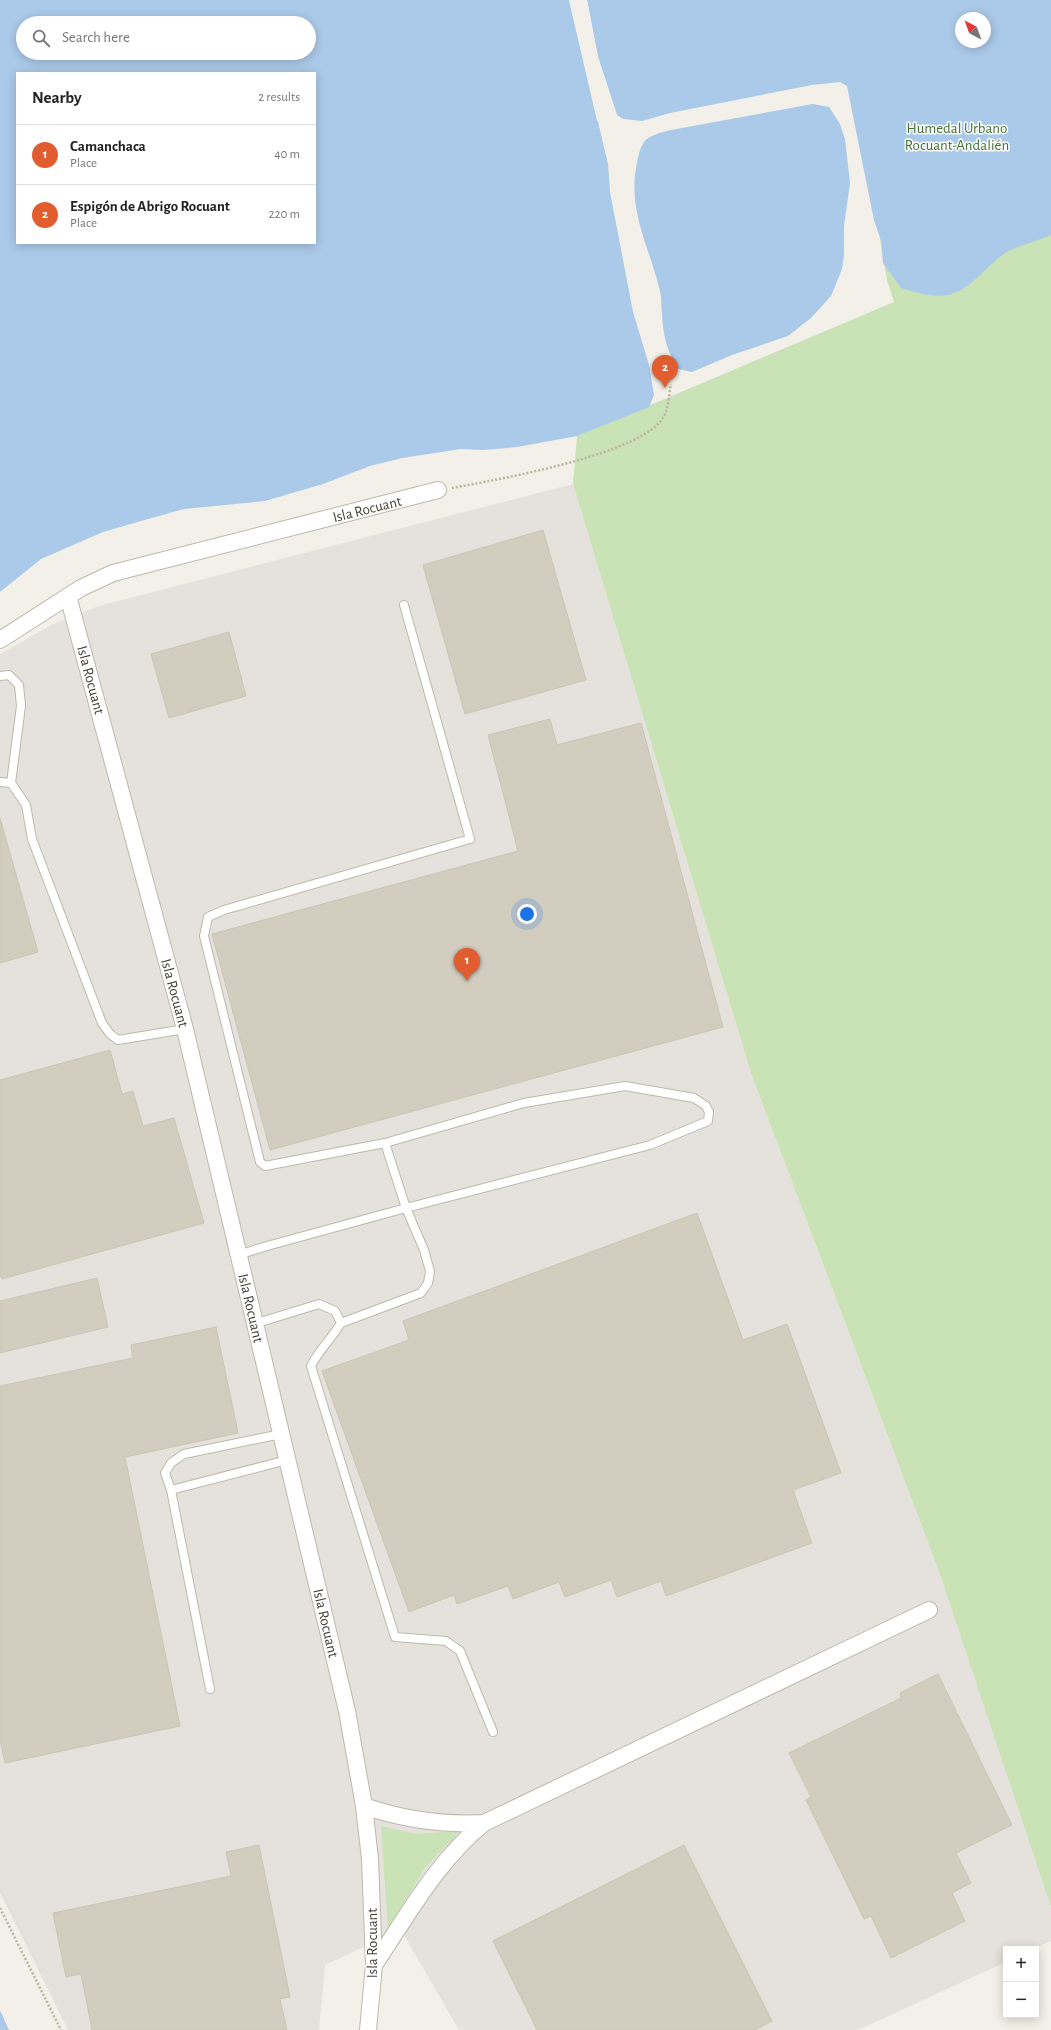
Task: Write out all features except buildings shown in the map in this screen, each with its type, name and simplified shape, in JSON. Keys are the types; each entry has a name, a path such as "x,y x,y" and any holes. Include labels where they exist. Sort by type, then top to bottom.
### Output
{"street":[{"name":"Isla Rocuant","path":"0,640 95,580 113,574 438,490"},
{"name":"Isla Rocuant","path":"68,596 185,1029 347,1711 364,1806 370,1859 374,1965 368,2030"},
{"path":"374,1965 441,1866 467,1837 484,1823 929,1610"},
{"path":"364,1806 416,1821 438,1824 484,1823"}],"lane":[{"path":"238,1256 267,1246 406,1208 650,1145 708,1121 709,1112 706,1106 694,1098 626,1086 524,1103 385,1143 270,1166 265,1166 260,1162 204,936 208,917 224,910 470,839 404,605"},
{"path":"0,676 9,675 19,685 21,706 11,783 26,805 32,839 102,1022 110,1034 118,1040 185,1029"},
{"path":"0,782 11,783"},
{"path":"385,1143 406,1208 424,1250 430,1271 428,1282 421,1293 341,1323 334,1336 317,1354 311,1366 395,1637 446,1641 460,1651 493,1732"},
{"path":"254,1324 319,1304 335,1311 341,1323"},
{"path":"210,1689 171,1490 165,1473 171,1463 184,1454 281,1434"},
{"path":"171,1490 287,1460"}],"path":[{"path":"438,490 524,474 607,451 650,432 665,415 671,384"},
{"path":"0,1908 61,2030"}],"shaded area":[{"path":"573,484 751,1073 937,1566 1051,1907 1051,1941 1039,1947 1003,1946 1003,1963 858,2030 459,2030 401,1930 325,1965 319,2030 68,2030 0,1893 0,654 51,625 99,606"}],"green space":[{"name":"Humedal Urbano Rocuant-Andalién","path":"1051,23 1051,1907 937,1566 751,1073 573,484 577,436 894,302 887,280 854,79 955,44 955,48 991,48 991,40"},
{"path":"381,1826 416,1834 460,1831 425,1868 388,1930"}],"water":[{"path":"0,0 569,0 608,164 610,192 633,312 649,365 654,395 649,407 577,436 517,447 484,450 461,449 402,458 370,466 323,484 265,501 184,509 103,532 41,559 0,592"},
{"path":"587,0 1051,0 1051,235 1014,248 1005,253 963,289 955,293 936,296 901,288 883,263 881,241 874,220 847,86 840,82 812,85 670,113 642,121 623,119 617,115 598,57"},
{"path":"813,104 829,107 840,124 845,139 850,183 844,226 844,255 842,269 831,296 811,318 788,336 732,355 692,372 678,369 666,343 663,329 660,291 640,226 637,211 635,179 640,149 646,140 660,133 671,130"},
{"path":"0,2010 9,2030 0,2030"}],"pier":[{"path":"569,0 571,0 599,121 597,121"},
{"path":"585,0 587,0 598,57 617,115 616,116 596,58"}],"place":[{"name":"Espigón de Abrigo Rocuant","path":"665,388"},
{"name":"Camanchaca","path":"467,981"}]}
